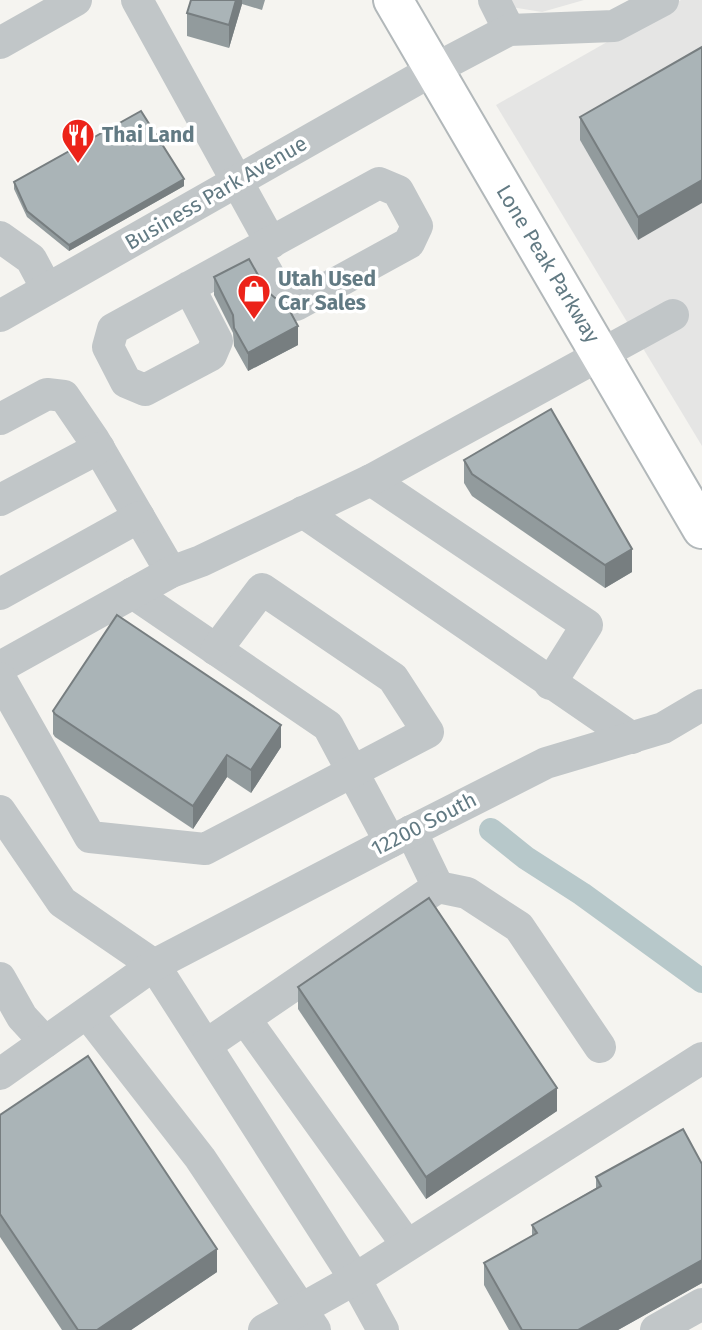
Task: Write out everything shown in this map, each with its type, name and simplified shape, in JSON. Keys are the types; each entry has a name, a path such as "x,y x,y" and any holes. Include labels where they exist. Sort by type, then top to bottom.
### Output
{"main road":[{"name":"Lone Peak Parkway","path":"393,0 702,529"}],"street":[{"path":"0,43 76,0"},
{"path":"137,0 237,181 263,247 282,299 296,305 409,243 417,226 398,191 379,184 263,247 189,287"},
{"path":"494,0 509,30 614,26 663,0"},
{"name":"Business Park Avenue","path":"0,316 433,69 509,30"},
{"path":"0,237 31,259 47,289"},
{"path":"216,650 262,589 393,678 428,732 205,849 90,836 1,666 171,572 201,561 371,480 673,315"},
{"path":"0,419 47,394 64,396 99,448 171,572"},
{"path":"0,500 99,448"},
{"path":"371,480 587,625 550,684"},
{"path":"303,512 632,738"},
{"path":"0,594 139,517"},
{"path":"134,593 328,726 352,771 438,887 467,893 519,927 600,1047"},
{"name":"12200 South","path":"0,1074 154,965 546,763 663,729 702,705"},
{"path":"0,811 62,902 154,965 355,1279 383,1330"},
{"path":"206,1045 438,887"},
{"path":"0,978 22,1017 45,1042"},
{"path":"86,1013 200,1158 308,1319"},
{"path":"245,1018 407,1245"},
{"path":"264,1330 308,1319 355,1279 702,1058"},
{"path":"656,1330 702,1304"}],"shaded area":[{"path":"484,0 584,0 542,12 486,3"},
{"path":"681,0 702,0 702,446 496,105"}],"building":[{"path":"191,0 236,0 229,25 187,13"},
{"path":"702,47 702,180 638,217 580,117"},
{"path":"141,111 184,179 69,245 27,211 14,182"},
{"name":"Utah Used Car Sales","path":"249,259 267,291 285,302 298,326 248,353 234,328 233,315 214,277"},
{"path":"551,409 632,549 605,565 472,474 464,460"},
{"path":"117,615 281,725 251,770 227,755 193,806 53,711"},
{"path":"429,898 557,1088 426,1177 298,987"},
{"path":"88,1056 217,1249 97,1330 78,1330 0,1214 0,1115"},
{"path":"683,1129 702,1164 702,1260 578,1330 522,1330 484,1263 537,1233 532,1225 601,1186 596,1177"}],"waterway":[{"path":"491,830 526,858 582,894 702,981"}],"place":[{"name":"Thai Land","path":"78,165"},
{"name":"Utah Used Car Sales","path":"254,321"}]}
